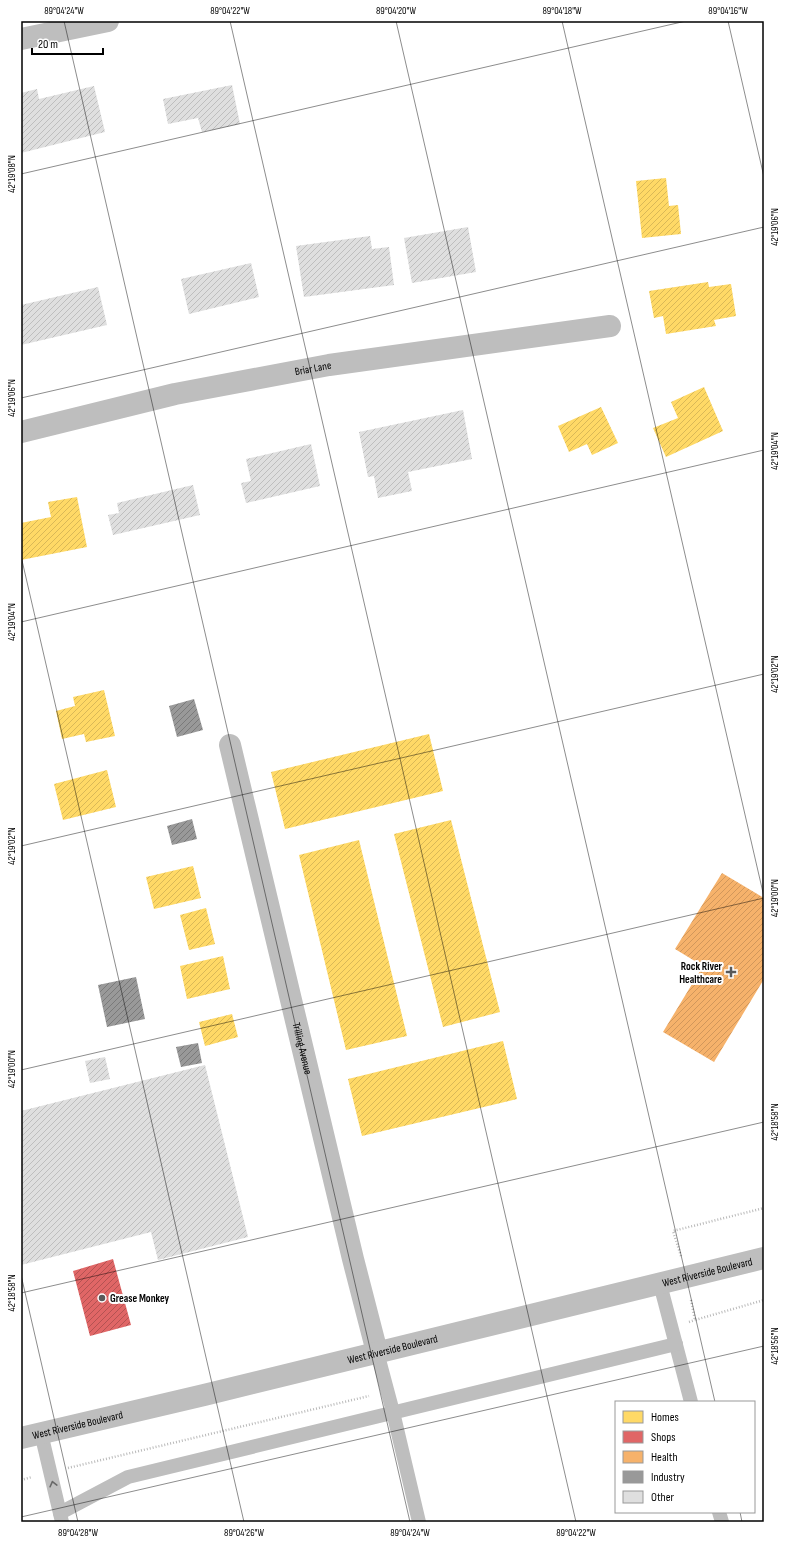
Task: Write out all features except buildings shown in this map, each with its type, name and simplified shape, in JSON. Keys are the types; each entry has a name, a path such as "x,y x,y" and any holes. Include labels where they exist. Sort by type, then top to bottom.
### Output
{"street":[{"path":"21,39 108,21"},
{"name":"Briar Lane","path":"21,432 175,394 329,365 610,326"},
{"name":"Trilling Avenue","path":"230,745 353,1259 377,1352"},
{"name":"West Riverside Boulevard","path":"31,1436 764,1258"}],"lane":[{"path":"660,1284 691,1401"},
{"path":"31,1436 61,1517 128,1476 676,1344"},
{"path":"377,1352 419,1522"}],"path":[{"path":"764,1208 673,1231 687,1277 695,1320 764,1300"}],"place":[{"name":"Rock River Healthcare","path":"731,972"},
{"name":"Grease Monkey","path":"102,1298"}]}
